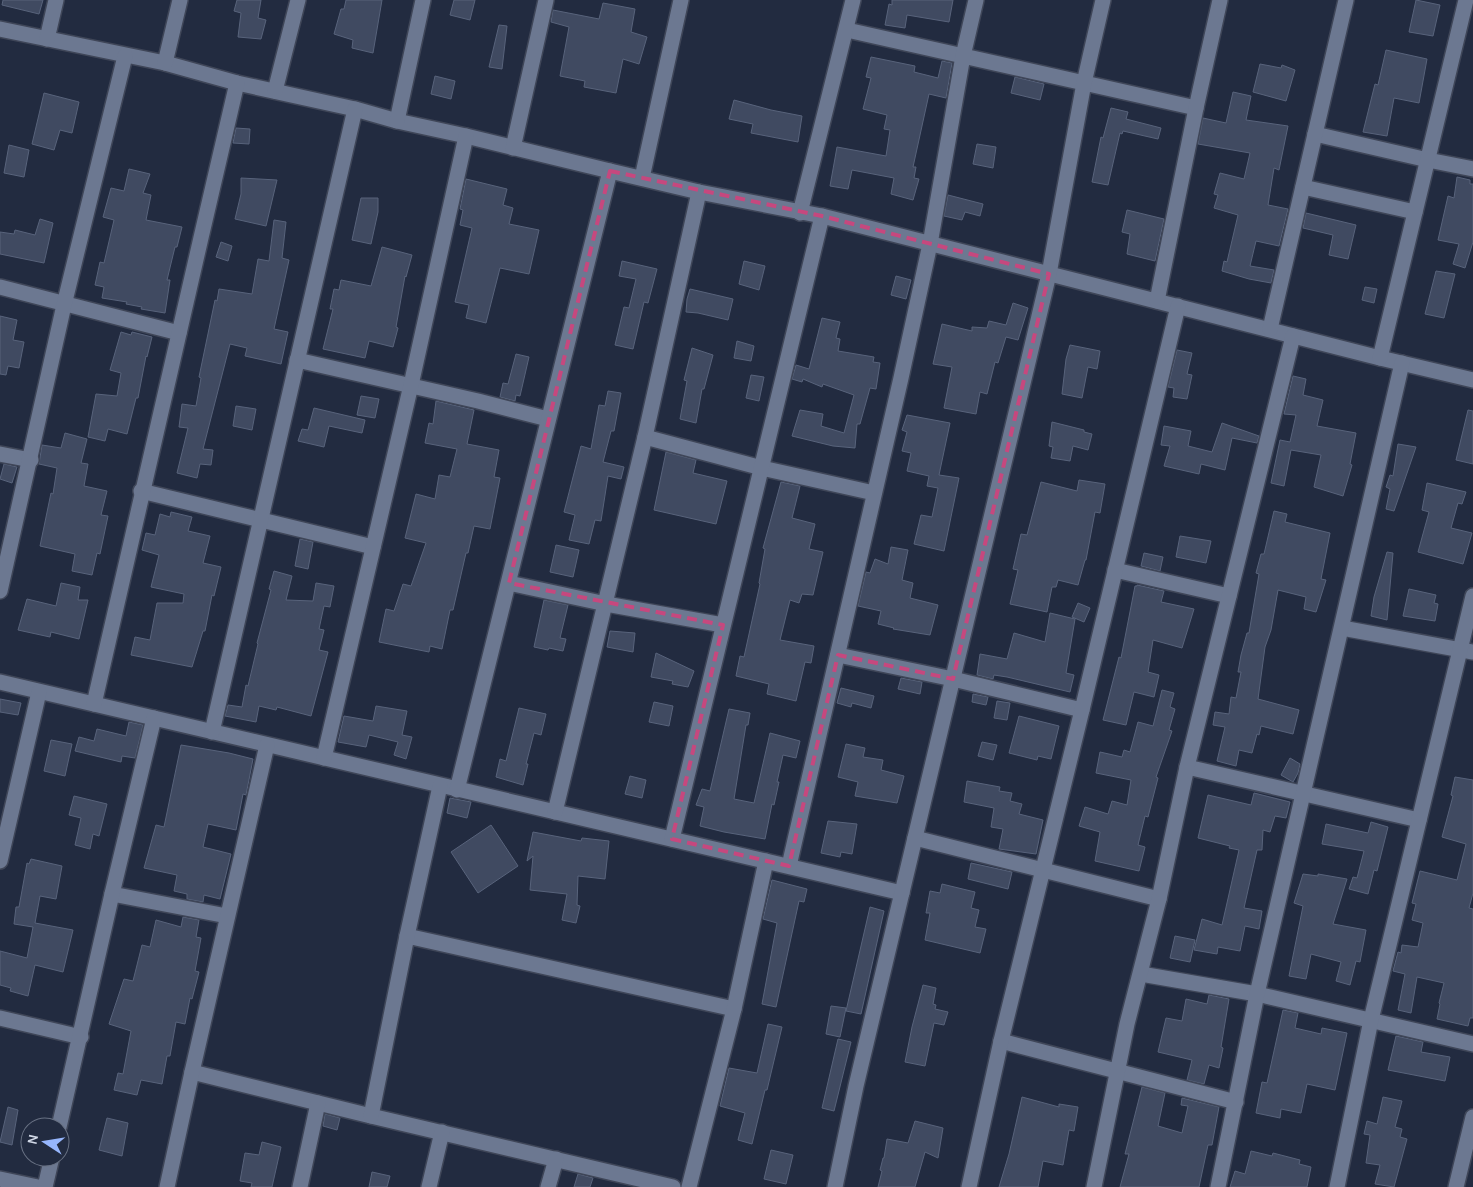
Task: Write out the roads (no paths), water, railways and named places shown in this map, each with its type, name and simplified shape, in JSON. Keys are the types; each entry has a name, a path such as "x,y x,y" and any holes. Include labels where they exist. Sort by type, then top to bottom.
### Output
{"street":[{"path":"47,39 56,0"},
{"path":"165,63 180,0"},
{"path":"275,92 298,0"},
{"path":"397,121 423,0"},
{"path":"513,148 546,0"},
{"path":"642,178 681,0"},
{"path":"800,213 853,0"},
{"path":"788,866 838,655 930,244 963,56 976,0"},
{"path":"834,1187 856,1086 1049,274 1084,83 1103,0"},
{"path":"1157,300 1220,0"},
{"path":"1270,330 1346,0"},
{"path":"1380,358 1428,160 1467,24 1466,0"},
{"path":"846,30 1196,108"},
{"path":"1,33 47,39 165,63 275,92 355,109 397,121 699,192 822,216 1473,380"},
{"path":"0,591 31,460 64,305 125,56"},
{"path":"94,704 141,491 236,82"},
{"path":"212,732 355,109"},
{"path":"1315,134 1473,169"},
{"path":"324,758 411,385 466,136"},
{"path":"457,790 610,171"},
{"path":"1303,187 1415,212"},
{"path":"555,812 645,437 699,192"},
{"path":"672,839 822,216"},
{"path":"0,288 179,333"},
{"path":"969,1187 1001,1041 1044,869 1178,306"},
{"path":"1094,1187 1126,1024 1141,974 1187,767 1293,336"},
{"path":"297,360 411,385 548,419"},
{"path":"1218,1187 1257,994 1402,363"},
{"path":"645,437 762,468 874,494"},
{"path":"0,454 31,460"},
{"path":"141,491 373,547"},
{"path":"1115,570 1229,596"},
{"path":"509,583 606,604 723,625"},
{"path":"1337,1187 1371,1020 1419,820 1467,651 1473,596"},
{"path":"1342,628 1467,651"},
{"path":"838,655 953,679 1082,710"},
{"path":"0,682 902,893"},
{"path":"0,861 39,692"},
{"path":"61,1117 154,718"},
{"path":"167,1187 267,745"},
{"path":"1187,767 1419,820"},
{"path":"371,1116 407,936 440,786"},
{"path":"915,838 1159,899"},
{"path":"689,1187 734,1009 766,861"},
{"path":"112,894 227,916"},
{"path":"407,936 734,1009"},
{"path":"1141,974 1257,994 1473,1044"},
{"path":"0,1018 81,1037"},
{"path":"1001,1041 1236,1102"},
{"path":"192,1072 669,1187"},
{"path":"300,1187 318,1102"},
{"path":"1456,1187 1473,1117"},
{"path":"429,1187 442,1132"},
{"path":"548,1187 556,1159"},
{"path":"45,1187 50,1167"},
{"path":"0,1179 38,1187"}]}
